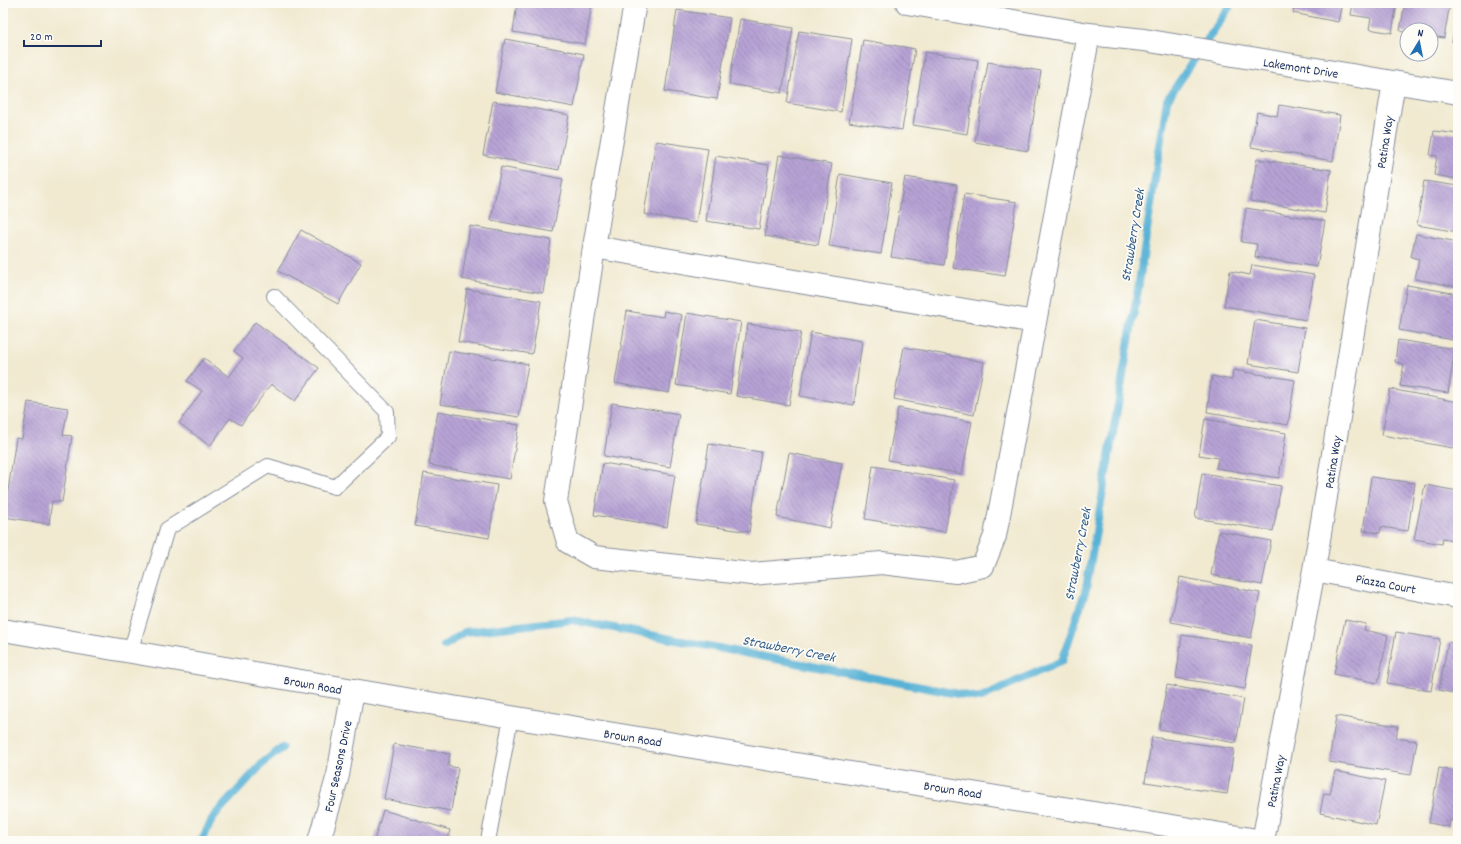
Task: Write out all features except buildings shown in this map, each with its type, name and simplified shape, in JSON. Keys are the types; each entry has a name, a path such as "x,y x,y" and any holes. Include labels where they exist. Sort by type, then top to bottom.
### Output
{"street":[{"path":"636,3 594,247 556,501 568,542 594,557 752,574 882,563 956,572 983,566 995,536 1089,34"},
{"name":"Lakemont Drive","path":"907,3 1089,34 1144,40 1239,57 1458,92"},
{"name":"Patina Way","path":"1263,841 1314,570 1394,82"},
{"path":"594,247 1035,322"},
{"name":"Piazza Court","path":"1314,570 1458,597"},
{"name":"Brown Road","path":"3,630 511,718 1263,841"},
{"name":"Four Seasons Drive","path":"320,841 338,775 353,690"}],"lane":[{"path":"130,652 167,529 268,466 335,487 388,437 387,412 274,296"},
{"path":"488,841 511,718"}],"waterway":[{"name":"Strawberry Creek","path":"444,646 465,632 572,620 979,698 1062,661 1086,589 1138,289 1167,100 1232,3"},
{"name":"Strawberry Creek","path":"201,841 214,816 264,762 282,748"}]}
